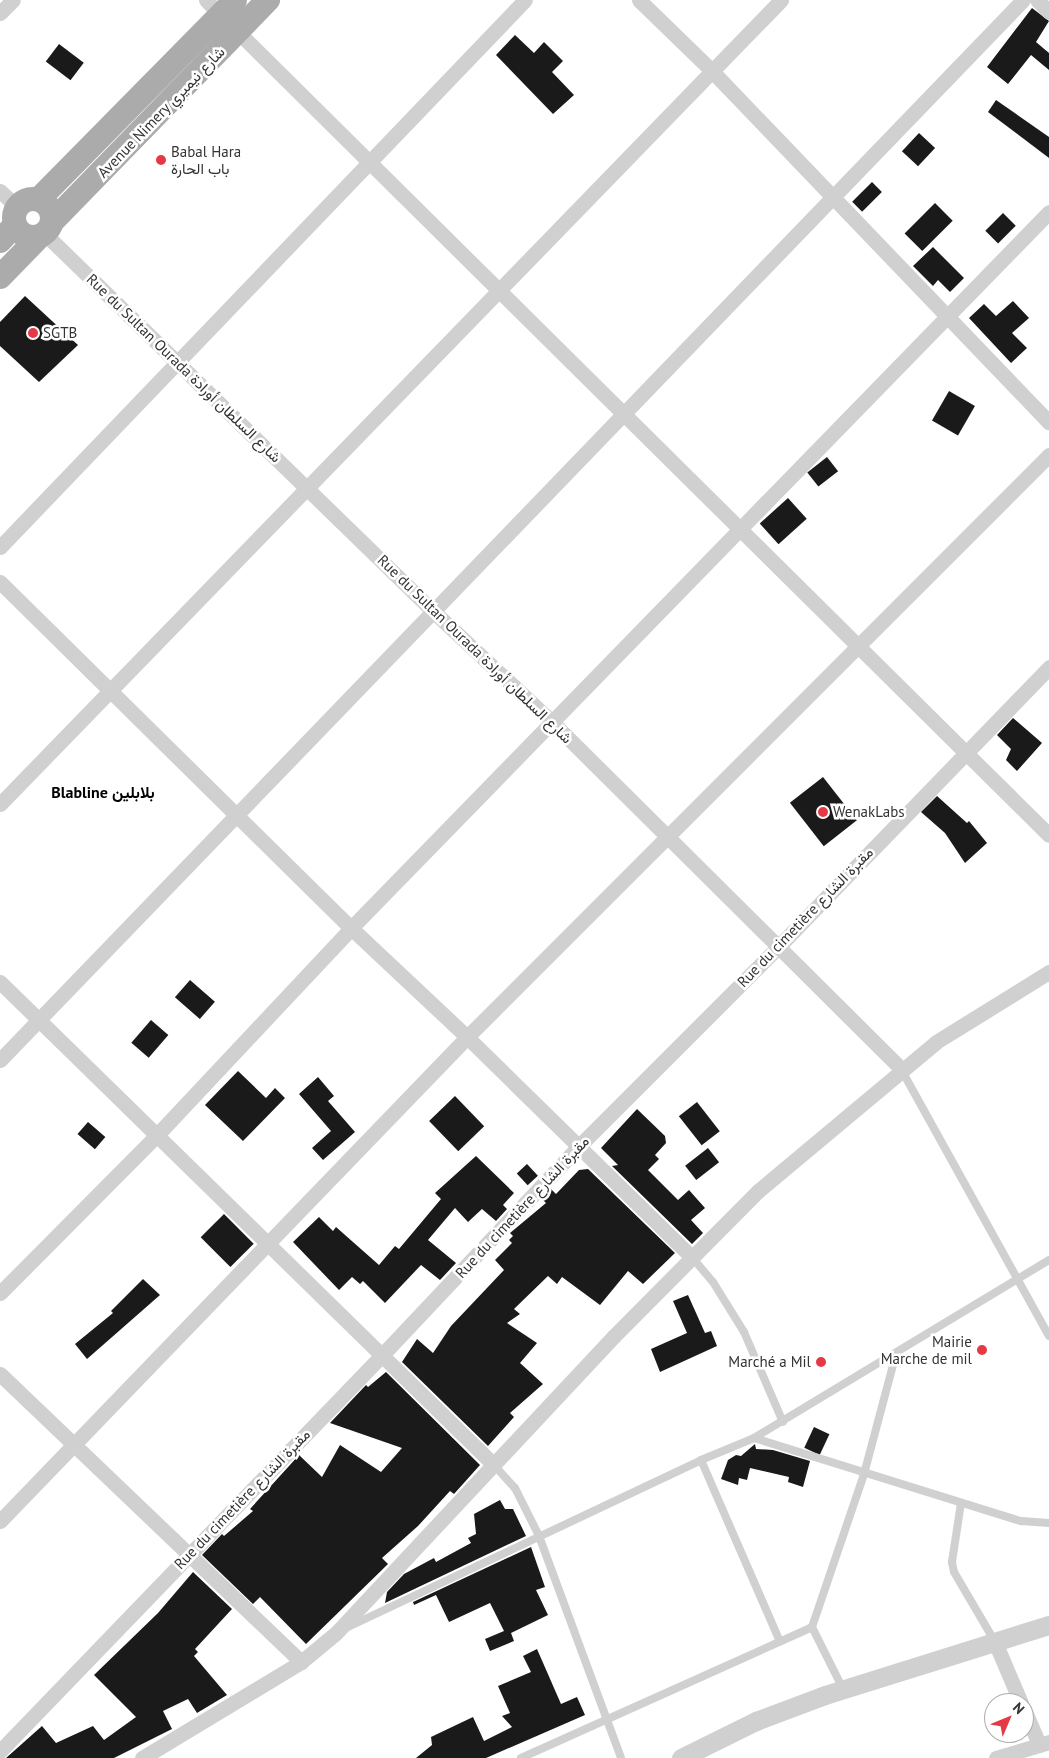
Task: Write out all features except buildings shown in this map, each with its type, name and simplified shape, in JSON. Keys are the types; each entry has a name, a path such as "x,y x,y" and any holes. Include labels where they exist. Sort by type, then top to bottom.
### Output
{"main road":[{"name":"Avenue Nimery شارع نيميري","path":"0,277 268,0"},
{"name":"Avenue Nimery شارع نيميري","path":"39,199 220,5"},
{"path":"39,199 52,211 45,231 27,236 11,224 23,201 39,199"}],"street":[{"path":"0,13 13,0"},
{"path":"0,547 525,0"},
{"path":"639,0 711,70 832,199 948,315 1049,422"},
{"path":"0,804 496,290 781,0"},
{"path":"0,1060 239,815 1024,0"},
{"path":"1037,0 1049,12"},
{"path":"238,32 496,290 1049,835"},
{"path":"0,191 11,224"},
{"path":"0,1293 156,1136 351,928 553,723 739,529 1049,212"},
{"name":"Rue du Sultan Ourada شارع السلطان أورادة","path":"45,231 434,613 553,723 901,1070"},
{"path":"0,1521 467,1037 1049,455"},
{"path":"0,582 239,815 351,928 580,1145 691,1256"},
{"name":"Rue du cimetière مقبرة الشارع","path":"0,1751 383,1354 580,1145 778,947 964,752 1049,667"},
{"path":"142,1758 301,1662 336,1633 691,1256 758,1191 936,1042 1049,972"},
{"path":"0,982 156,1136 383,1354 494,1465"},
{"path":"0,1374 187,1556 301,1662"},
{"path":"681,1758 756,1721 843,1689 1049,1625"},
{"path":"995,1642 1017,1693"},
{"path":"996,1758 1044,1743 1034,1726"}],"lane":[{"path":"901,1070 1049,1336"},
{"path":"691,1256 713,1282 744,1332 783,1422"},
{"path":"336,1633 538,1536 701,1460 754,1438 1049,1260"},
{"path":"843,1689 812,1627 864,1474 896,1354"},
{"path":"754,1438 864,1474 1021,1521 1049,1523"},
{"path":"701,1460 780,1642"},
{"path":"494,1465 515,1488 538,1536 621,1758"},
{"path":"961,1503 952,1562 954,1572 995,1642"},
{"path":"521,1758 812,1627"}],"place":[{"name":"Babal Hara باب الحارة","path":"161,160"},
{"name":"SGTB","path":"33,333"},
{"name":"WenakLabs","path":"823,812"},
{"name":"Mairie Marche de mil","path":"982,1350"},
{"name":"Marché a Mil","path":"821,1362"}],"district":[{"name":"Blabline بلابلين","path":"103,792"}]}
